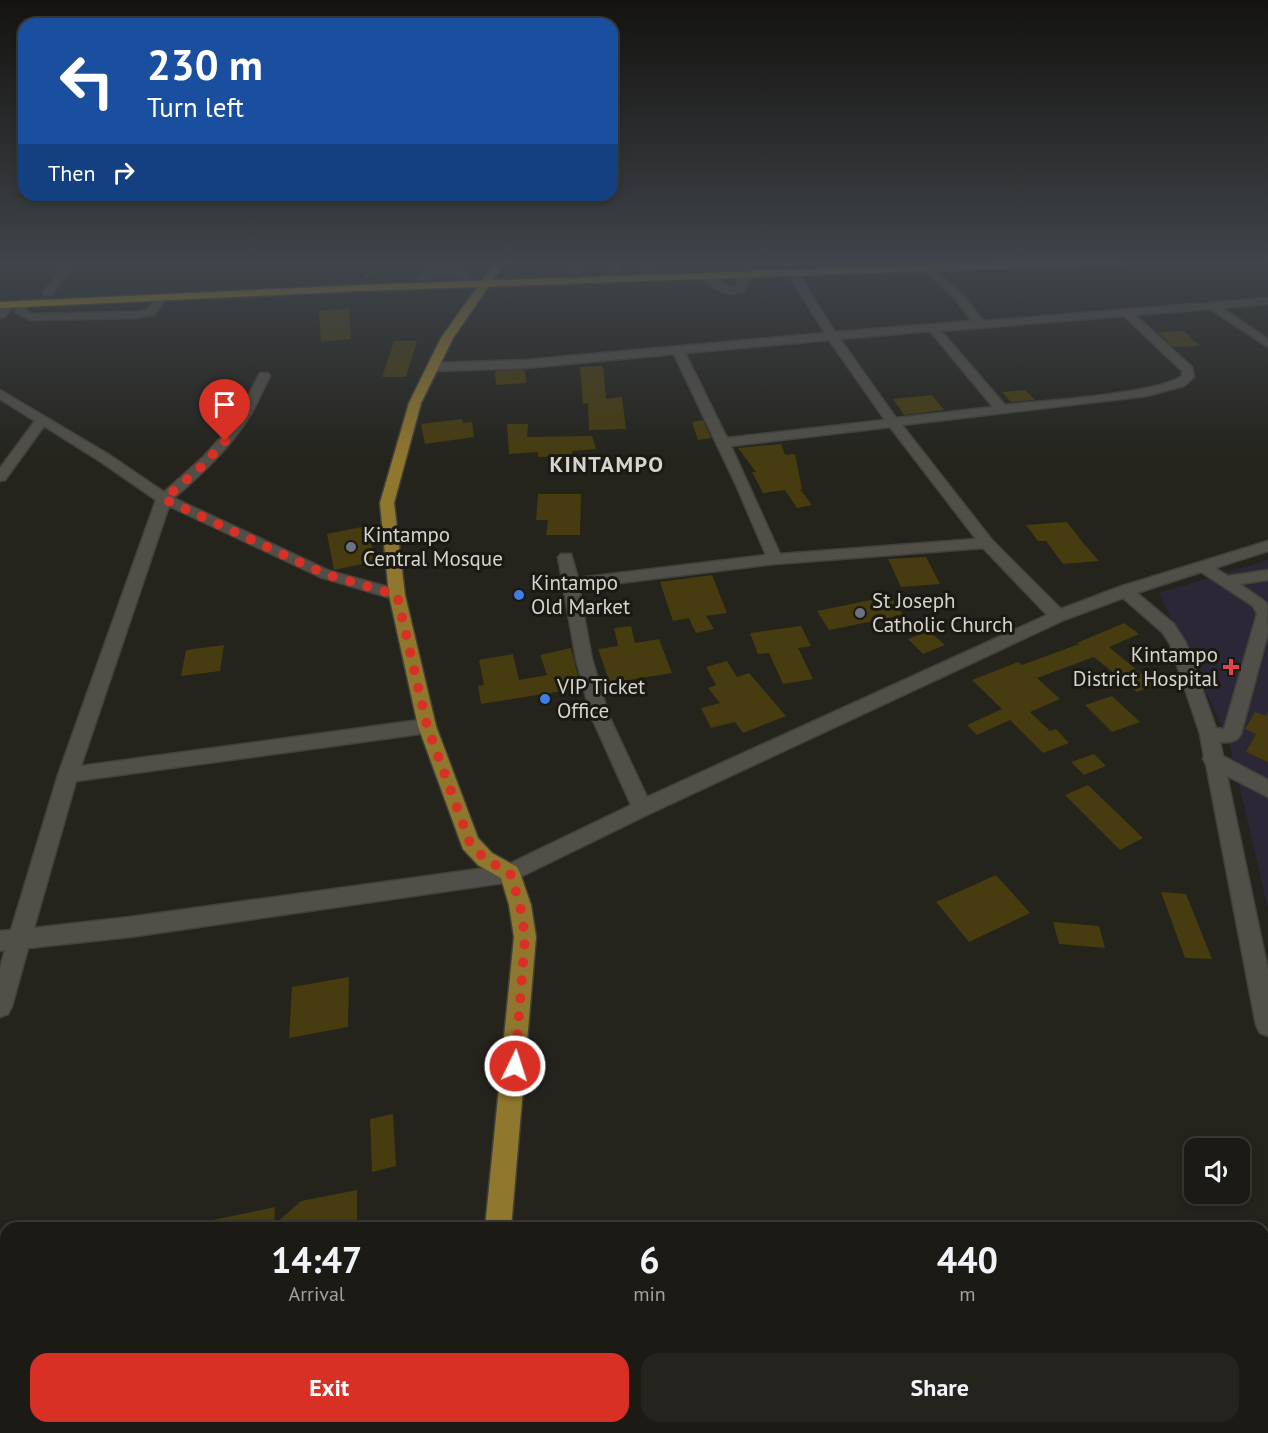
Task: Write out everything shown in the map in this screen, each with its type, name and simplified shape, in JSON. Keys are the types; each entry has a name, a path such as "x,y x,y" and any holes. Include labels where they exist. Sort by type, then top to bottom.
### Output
{"main road":[{"path":"454,328 433,367 409,422 387,503 397,595 427,726 470,843 485,859 510,873 520,905 525,937 499,1222"}],"street":[{"path":"827,328 892,421 987,543 1058,616"},
{"path":"433,367 526,364 933,328 1002,410"},
{"path":"721,443 1146,392 1180,383 1188,377 1188,370 1181,362 1143,328"},
{"path":"1244,328 1268,344"},
{"path":"678,350 721,443 743,484 775,559"},
{"path":"0,1006 10,940 164,499 199,469 225,441 244,414 264,376"},
{"path":"0,394 103,457 164,499 325,574 397,595"},
{"path":"0,477 42,420"},
{"path":"571,584 775,559 987,543"},
{"path":"10,940 130,927 510,873 642,808 1058,616 1125,591 1268,546"},
{"path":"566,557 584,659 600,716 642,808"},
{"path":"1202,566 1224,581 1263,598 1265,614 1232,734 1227,736 1209,734"},
{"path":"1224,581 1268,575"},
{"path":"1125,591 1168,628 1178,643 1209,734 1212,759 1268,1025"},
{"path":"68,775 427,726"},
{"path":"1212,759 1268,789"}],"shaded area":[{"name":"Kintampo District Hospital","path":"1268,560 1268,909 1229,741 1159,593"}],"building":[{"path":"320,328 350,328 351,339 321,342"},
{"path":"1184,331 1200,346 1173,347 1158,332"},
{"path":"394,341 417,341 406,377 382,377"},
{"path":"603,366 606,399 622,397 626,429 589,430 588,403 583,404 580,367"},
{"path":"525,370 526,383 496,385 495,371"},
{"path":"1025,390 1035,400 1011,402 1002,392"},
{"path":"932,395 944,410 904,415 893,399"},
{"path":"462,419 463,423 472,422 474,437 425,444 421,424"},
{"path":"703,420 711,438 698,440 692,422"},
{"path":"507,424 528,424 527,437 592,436 596,449 572,451 572,456 538,457 538,452 509,454"},
{"path":"781,444 785,455 795,454 802,489 800,489 812,505 797,508 785,490 763,493 752,472 756,472 738,448"},
{"path":"538,494 581,494 580,535 546,535 548,520 536,520"},
{"path":"1067,522 1099,561 1063,564 1046,541 1038,541 1026,525"},
{"path":"366,526 376,561 334,570 327,534"},
{"path":"926,557 940,584 901,587 888,559"},
{"path":"712,575 727,613 706,616 714,629 696,633 689,618 673,621 660,582"},
{"name":"St Joseph Catholic Church","path":"890,596 903,615 829,630 817,611"},
{"path":"1124,623 1139,634 1109,647 1155,685 1137,692 1094,657 1037,678 1060,699 1030,712 1050,731 1056,729 1069,743 1043,753 1010,720 977,735 967,725 1002,709 972,680 1018,662 1022,665 1079,644 1077,643"},
{"path":"631,626 635,643 659,639 672,673 610,683 598,649 618,646 614,628"},
{"path":"801,626 811,646 798,648 813,679 783,684 769,653 758,654 750,633"},
{"path":"929,631 945,645 923,654 908,639"},
{"path":"224,645 220,671 181,676 186,650"},
{"path":"571,648 581,688 481,704 478,686 484,685 479,660 513,654 519,680 547,675 540,655"},
{"path":"727,661 737,677 749,673 786,716 743,733 735,722 711,728 701,708 720,703 708,688 716,685 706,667"},
{"path":"1112,696 1140,722 1112,732 1085,705"},
{"path":"1255,712 1266,716 1268,712 1268,762 1246,752 1256,734 1245,729"},
{"path":"1094,754 1106,766 1084,775 1071,762"},
{"path":"1088,785 1143,838 1120,850 1065,795"},
{"path":"996,875 1030,913 969,942 936,902"},
{"path":"1161,892 1186,894 1212,959 1185,958"},
{"path":"1053,922 1099,926 1105,948 1059,944"},
{"path":"349,977 348,1027 289,1038 292,987"},
{"path":"393,1114 396,1166 372,1172 370,1119"},
{"path":"357,1190 357,1222 277,1222 301,1201"},
{"path":"275,1207 274,1222 203,1222"}],"place":[{"name":"Kintampo Central Mosque","path":"351,547"},
{"name":"Kintampo Old Market","path":"519,595"},
{"name":"St Joseph Catholic Church","path":"860,613"},
{"name":"Kintampo District Hospital","path":"1231,667"},
{"name":"VIP Ticket Office","path":"545,699"}],"district":[{"name":"KINTAMPO","path":"607,464"}],"route":[{"path":"225,441 199,469 164,499 277,554 325,574 397,595 404,634 427,726 470,843 485,859 510,873 520,905 525,937 515,1066"}]}
